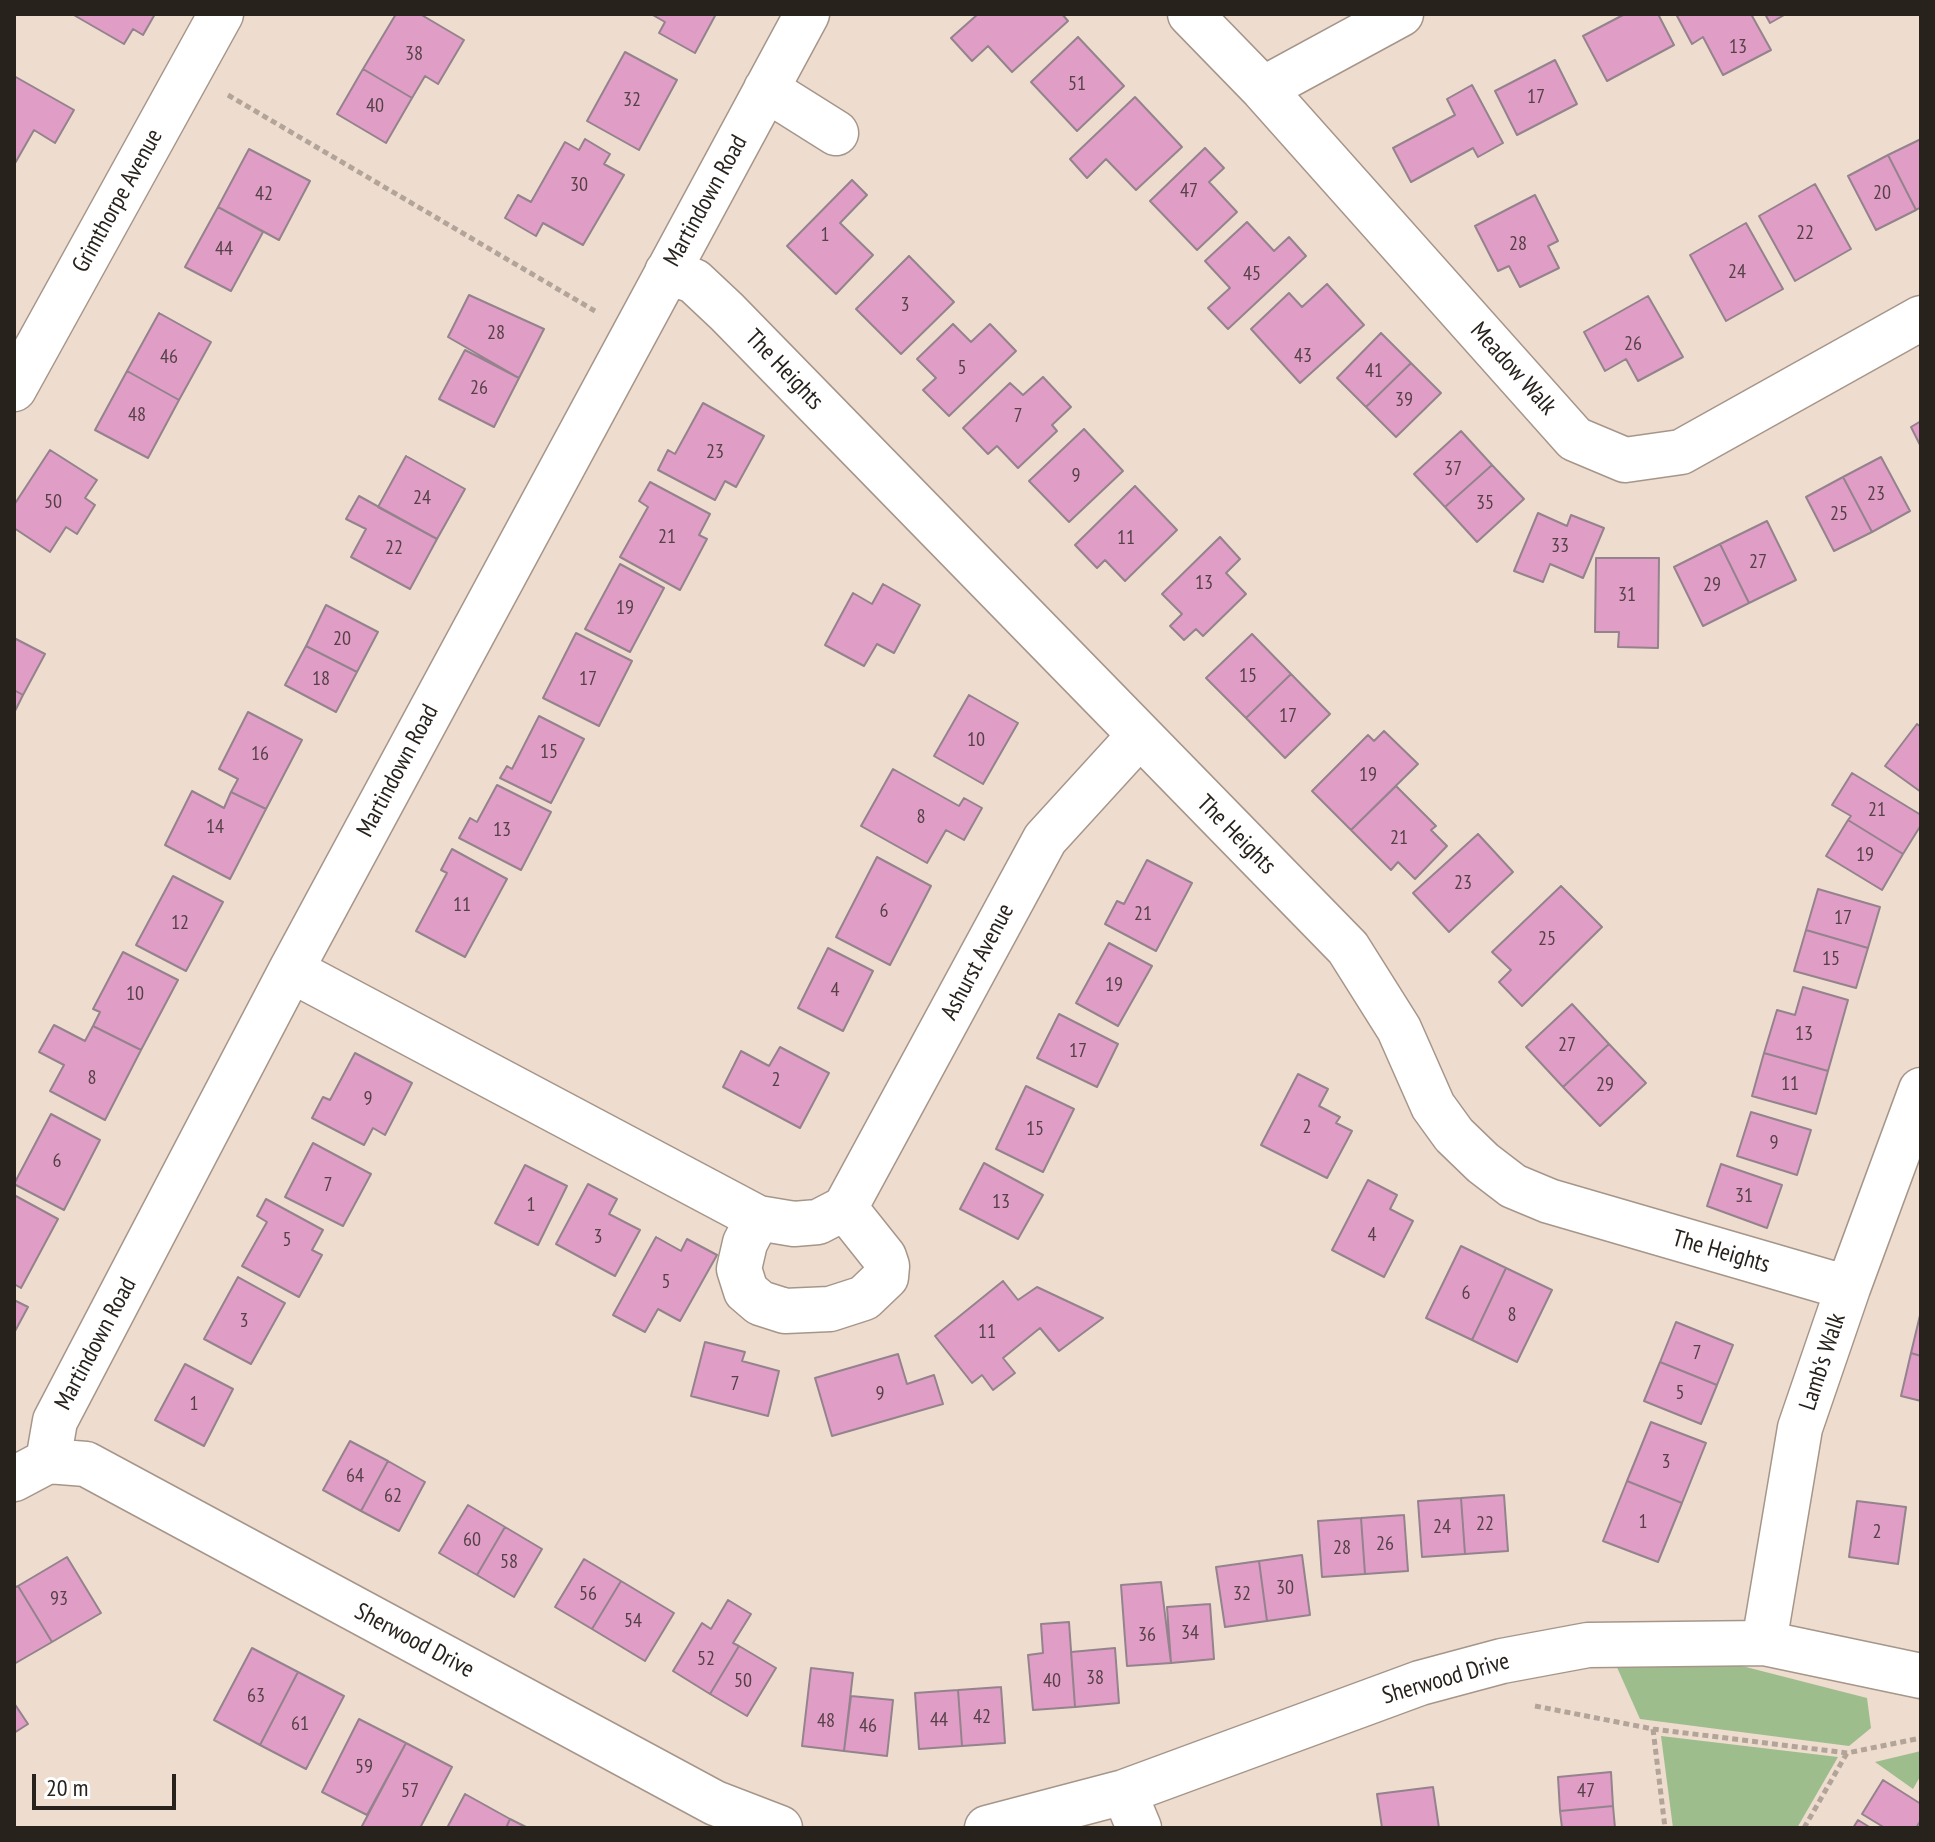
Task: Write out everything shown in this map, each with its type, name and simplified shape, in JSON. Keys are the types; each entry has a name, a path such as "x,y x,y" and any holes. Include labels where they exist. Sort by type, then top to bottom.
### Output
{"street":[{"name":"Grimthorpe Avenue","path":"14,389 221,14"},
{"name":"Martindown Road","path":"31,1470 291,970 807,14"},
{"name":"Meadow Walk","path":"1190,14 1263,89 1575,439 1625,460 1681,452 1921,318"},
{"path":"1263,89 1401,14"},
{"path":"766,89 836,133"},
{"name":"The Heights","path":"667,272 694,281 727,312 1348,948 1399,1029 1433,1106 1454,1135 1483,1163 1513,1186 1549,1201 1848,1288"},
{"name":"Ashurst Avenue","path":"845,1208 1045,839 1139,736"},
{"path":"291,970 758,1218 794,1224 818,1222 845,1208 884,1257 886,1277 864,1298 830,1309 785,1311 760,1303 746,1291 739,1269 745,1243 758,1218"},
{"name":"Lamb's Walk","path":"1764,1643 1800,1428 1921,1090"},
{"name":"Sherwood Drive","path":"31,1470 86,1464 710,1816 780,1828"},
{"name":"Sherwood Drive","path":"987,1828 1131,1810 1420,1683 1502,1661 1588,1645 1764,1643 1921,1676"}],"path":[{"path":"189,72 634,334"},
{"path":"1529,1704 1653,1729 1847,1753 1921,1738"},
{"path":"1653,1729 1665,1828"},
{"path":"1804,1828 1847,1753"}],"green space":[{"path":"1670,1657 1742,1666 1867,1698 1871,1728 1849,1746 1640,1719 1616,1665"},
{"path":"1661,1736 1838,1757 1797,1828 1673,1828"},
{"path":"1921,1751 1921,1775 1913,1789 1875,1762"}],"building":[{"path":"72,14 155,14 143,35 133,29 124,44"},
{"path":"396,14 420,14 464,40 438,84 425,76 412,98 363,69"},
{"path":"651,14 716,14 695,53 659,33 665,22"},
{"path":"978,14 1062,14 1068,21 1012,72 988,46 972,61 951,38"},
{"path":"1625,14 1658,14 1674,45 1607,81 1583,36"},
{"path":"1676,14 1751,14 1771,50 1723,75 1703,37 1692,44"},
{"path":"1765,14 1786,14 1770,23"},
{"path":"1078,37 1124,86 1077,131 1031,82"},
{"path":"625,52 677,80 639,150 587,121"},
{"path":"1555,60 1577,104 1517,135 1495,91"},
{"path":"363,69 412,98 386,143 337,114"},
{"path":"14,76 74,110 55,143 34,130 14,165"},
{"path":"1472,85 1503,143 1478,157 1473,148 1411,182 1393,148 1455,115 1447,99"},
{"path":"1135,97 1182,147 1136,190 1106,159 1087,178 1070,159"},
{"path":"585,139 610,154 604,164 624,175 583,245 543,223 536,236 505,218 518,195 531,202 565,142 579,150"},
{"path":"1921,139 1921,207 1916,210 1888,155"},
{"path":"1205,148 1224,168 1209,182 1237,212 1197,250 1150,201"},
{"path":"249,149 310,181 279,240 218,207"},
{"path":"1888,155 1916,210 1876,230 1848,176"},
{"path":"852,180 867,195 840,223 873,255 836,294 787,246"},
{"path":"1815,184 1851,249 1795,281 1759,216"},
{"path":"1535,195 1558,241 1548,246 1559,268 1520,287 1509,266 1498,271 1475,226"},
{"path":"218,207 263,232 231,291 185,267"},
{"path":"1247,222 1274,251 1289,237 1306,256 1228,329 1208,308 1230,288 1205,261"},
{"path":"1746,223 1783,289 1726,321 1690,255"},
{"path":"909,256 954,302 901,354 856,309"},
{"path":"1327,284 1364,325 1300,383 1251,329 1289,293 1302,307"},
{"path":"469,295 544,329 519,378 448,337"},
{"path":"1648,296 1683,357 1638,381 1626,359 1605,371 1584,332"},
{"path":"159,313 211,342 179,400 127,371"},
{"path":"953,324 971,342 990,324 1016,351 949,416 923,390 936,378 917,359"},
{"path":"1381,333 1411,363 1366,407 1337,378"},
{"path":"465,350 519,378 494,427 439,399"},
{"path":"1411,363 1441,393 1396,437 1366,407"},
{"path":"127,371 179,400 148,458 95,430"},
{"path":"1043,377 1071,407 1052,425 1057,431 1018,468 997,446 988,454 963,428 1010,383 1023,395"},
{"path":"703,403 764,436 736,487 725,481 715,500 658,470 668,450 675,454"},
{"path":"1921,421 1921,447 1911,427"},
{"path":"1084,429 1123,471 1069,522 1029,481"},
{"path":"1461,431 1492,465 1445,507 1414,474"},
{"path":"50,450 97,480 85,498 95,505 77,534 66,527 50,552 14,528 14,505"},
{"path":"406,456 465,489 437,539 378,507"},
{"path":"1881,457 1910,511 1872,532 1843,477"},
{"path":"1492,465 1524,499 1477,542 1445,507"},
{"path":"1843,477 1872,532 1834,551 1806,497"},
{"path":"650,482 710,514 699,535 707,539 680,590 620,557 648,507 639,501"},
{"path":"1135,486 1177,530 1125,581 1105,560 1097,568 1075,545"},
{"path":"359,496 437,539 410,589 351,557 366,529 346,519"},
{"path":"1538,513 1567,526 1571,515 1604,528 1583,578 1550,564 1543,582 1514,571"},
{"path":"1767,521 1796,580 1749,603 1720,544"},
{"path":"1220,537 1240,559 1226,573 1246,594 1203,636 1196,629 1184,640 1170,626 1182,614 1162,594"},
{"path":"1720,544 1749,603 1703,626 1674,567"},
{"path":"1596,558 1659,558 1658,648 1618,647 1619,632 1595,632"},
{"path":"620,564 664,588 630,652 585,629"},
{"path":"883,584 920,605 894,653 877,644 864,666 825,645 853,593 872,604"},
{"path":"326,605 378,632 357,672 306,646"},
{"path":"576,633 632,661 599,726 543,698"},
{"path":"1252,634 1291,674 1246,718 1206,678"},
{"path":"14,638 45,654 23,695 14,690"},
{"path":"306,646 357,672 336,712 285,685"},
{"path":"1291,674 1330,714 1285,758 1246,718"},
{"path":"14,690 23,695 14,713"},
{"path":"969,695 1018,723 983,784 934,756"},
{"path":"248,712 302,740 266,809 231,792 238,779 219,769"},
{"path":"539,716 584,739 551,803 500,778 507,766 512,769"},
{"path":"1917,724 1921,727 1921,792 1885,766"},
{"path":"1384,731 1418,764 1351,830 1312,791 1368,735 1374,741"},
{"path":"893,769 959,806 964,798 982,808 964,840 946,830 927,863 861,826"},
{"path":"1852,773 1921,815 1921,825 1903,854 1848,820 1851,816 1832,805"},
{"path":"497,785 551,812 521,870 459,838 470,818 477,822"},
{"path":"1396,786 1436,826 1431,830 1447,846 1415,879 1398,862 1391,870 1351,830"},
{"path":"192,791 224,808 231,792 266,809 230,879 165,845"},
{"path":"1848,820 1903,854 1882,890 1826,856"},
{"path":"1478,834 1513,872 1449,932 1413,893"},
{"path":"452,849 507,879 465,957 416,931 447,873 441,870"},
{"path":"877,857 931,886 890,965 836,937"},
{"path":"1147,860 1192,883 1156,951 1105,924 1117,901 1124,904"},
{"path":"173,876 223,902 186,971 136,945"},
{"path":"1561,886 1602,927 1522,1006 1499,982 1511,970 1492,952"},
{"path":"1818,889 1880,907 1868,948 1806,930"},
{"path":"1806,930 1868,948 1856,988 1794,971"},
{"path":"1109,943 1152,966 1118,1026 1076,1003"},
{"path":"828,948 873,971 843,1031 798,1008"},
{"path":"123,952 178,980 141,1050 93,1026 100,1012 93,1009"},
{"path":"1803,987 1848,1000 1828,1071 1764,1053 1777,1010 1795,1015"},
{"path":"1572,1004 1609,1044 1563,1087 1526,1047"},
{"path":"1059,1014 1118,1044 1097,1087 1037,1058"},
{"path":"54,1025 85,1041 93,1026 141,1050 105,1120 50,1091 64,1065 39,1052"},
{"path":"1609,1044 1646,1083 1600,1126 1563,1087"},
{"path":"780,1047 829,1073 800,1128 723,1087 741,1051 769,1066"},
{"path":"355,1053 412,1083 385,1135 373,1128 364,1145 312,1118 323,1097 330,1100"},
{"path":"1764,1053 1828,1071 1816,1114 1752,1096"},
{"path":"1298,1074 1328,1089 1319,1106 1340,1117 1336,1123 1352,1131 1327,1178 1261,1145"},
{"path":"1026,1086 1074,1109 1043,1172 996,1149"},
{"path":"1751,1112 1811,1130 1797,1175 1737,1156"},
{"path":"51,1114 100,1140 64,1210 14,1184"},
{"path":"313,1143 371,1174 343,1226 285,1197"},
{"path":"984,1163 1043,1195 1018,1239 960,1209"},
{"path":"1721,1164 1782,1185 1767,1228 1707,1206"},
{"path":"525,1165 567,1186 538,1245 495,1223"},
{"path":"1368,1180 1397,1195 1390,1209 1413,1221 1384,1277 1332,1250"},
{"path":"588,1184 617,1199 609,1214 640,1230 615,1276 556,1244"},
{"path":"14,1195 58,1219 21,1288 14,1284"},
{"path":"266,1199 323,1230 312,1250 322,1255 299,1297 242,1266 267,1222 257,1216"},
{"path":"656,1237 681,1251 687,1239 717,1255 680,1321 658,1309 645,1332 613,1315"},
{"path":"1461,1246 1506,1268 1472,1340 1426,1318"},
{"path":"1506,1268 1552,1290 1517,1362 1472,1340"},
{"path":"238,1277 285,1303 251,1364 204,1339"},
{"path":"1003,1281 1018,1300 1037,1287 1103,1318 1059,1351 1040,1328 1003,1358 1015,1373 993,1390 982,1375 972,1383 935,1336"},
{"path":"14,1300 28,1307 14,1333"},
{"path":"1921,1311 1921,1356 1911,1353"},
{"path":"1676,1322 1733,1345 1717,1385 1660,1362"},
{"path":"705,1342 745,1352 742,1361 779,1371 768,1416 691,1396"},
{"path":"1911,1353 1921,1356 1921,1401 1901,1396"},
{"path":"898,1354 907,1384 934,1375 943,1404 832,1436 815,1378"},
{"path":"1660,1362 1717,1385 1701,1424 1644,1401"},
{"path":"185,1364 233,1389 204,1446 155,1420"},
{"path":"1651,1422 1706,1443 1682,1503 1627,1481"},
{"path":"350,1441 388,1461 361,1511 323,1490"},
{"path":"388,1461 425,1482 399,1531 361,1511"},
{"path":"1627,1481 1682,1503 1658,1562 1603,1541"},
{"path":"1504,1495 1508,1551 1465,1554 1461,1498"},
{"path":"1461,1498 1465,1554 1422,1557 1418,1501"},
{"path":"1857,1501 1906,1507 1898,1564 1849,1557"},
{"path":"468,1505 505,1527 477,1575 439,1553"},
{"path":"1404,1515 1408,1571 1365,1574 1361,1518"},
{"path":"1361,1518 1365,1574 1322,1577 1318,1521"},
{"path":"505,1527 542,1549 514,1597 477,1575"},
{"path":"1302,1555 1310,1615 1267,1621 1259,1561"},
{"path":"67,1557 101,1613 52,1642 18,1586"},
{"path":"584,1559 621,1581 592,1629 555,1607"},
{"path":"1259,1561 1267,1621 1225,1627 1216,1567"},
{"path":"621,1581 674,1613 645,1661 592,1629"},
{"path":"1161,1582 1171,1663 1127,1666 1121,1585"},
{"path":"18,1586 52,1642 14,1664 14,1588"},
{"path":"728,1600 751,1614 733,1643 739,1646 710,1694 673,1671 702,1623 711,1629"},
{"path":"1210,1604 1214,1659 1171,1663 1167,1607"},
{"path":"1069,1622 1075,1707 1033,1710 1028,1655 1043,1653 1041,1624"},
{"path":"739,1646 776,1668 747,1716 710,1694"},
{"path":"252,1648 298,1672 260,1745 214,1720"},
{"path":"1115,1648 1119,1703 1075,1707 1071,1652"},
{"path":"811,1668 853,1673 844,1751 802,1746"},
{"path":"298,1672 344,1696 306,1769 260,1745"},
{"path":"1001,1687 1005,1743 962,1746 958,1690"},
{"path":"958,1690 962,1746 919,1749 915,1693"},
{"path":"851,1696 893,1700 887,1756 844,1751"},
{"path":"14,1703 28,1724 14,1733"},
{"path":"359,1719 406,1743 367,1815 322,1792"},
{"path":"406,1743 452,1767 420,1828 361,1828"},
{"path":"1611,1772 1613,1806 1560,1811 1558,1777"},
{"path":"1883,1780 1921,1804 1921,1820 1916,1828 1885,1828 1862,1814"},
{"path":"1433,1787 1439,1828 1382,1828 1377,1794"},
{"path":"465,1794 510,1819 506,1828 447,1828"},
{"path":"1613,1806 1615,1828 1562,1828 1560,1811"},
{"path":"510,1819 528,1828 506,1828"},
{"path":"1858,1820 1871,1828 1853,1828"}]}
